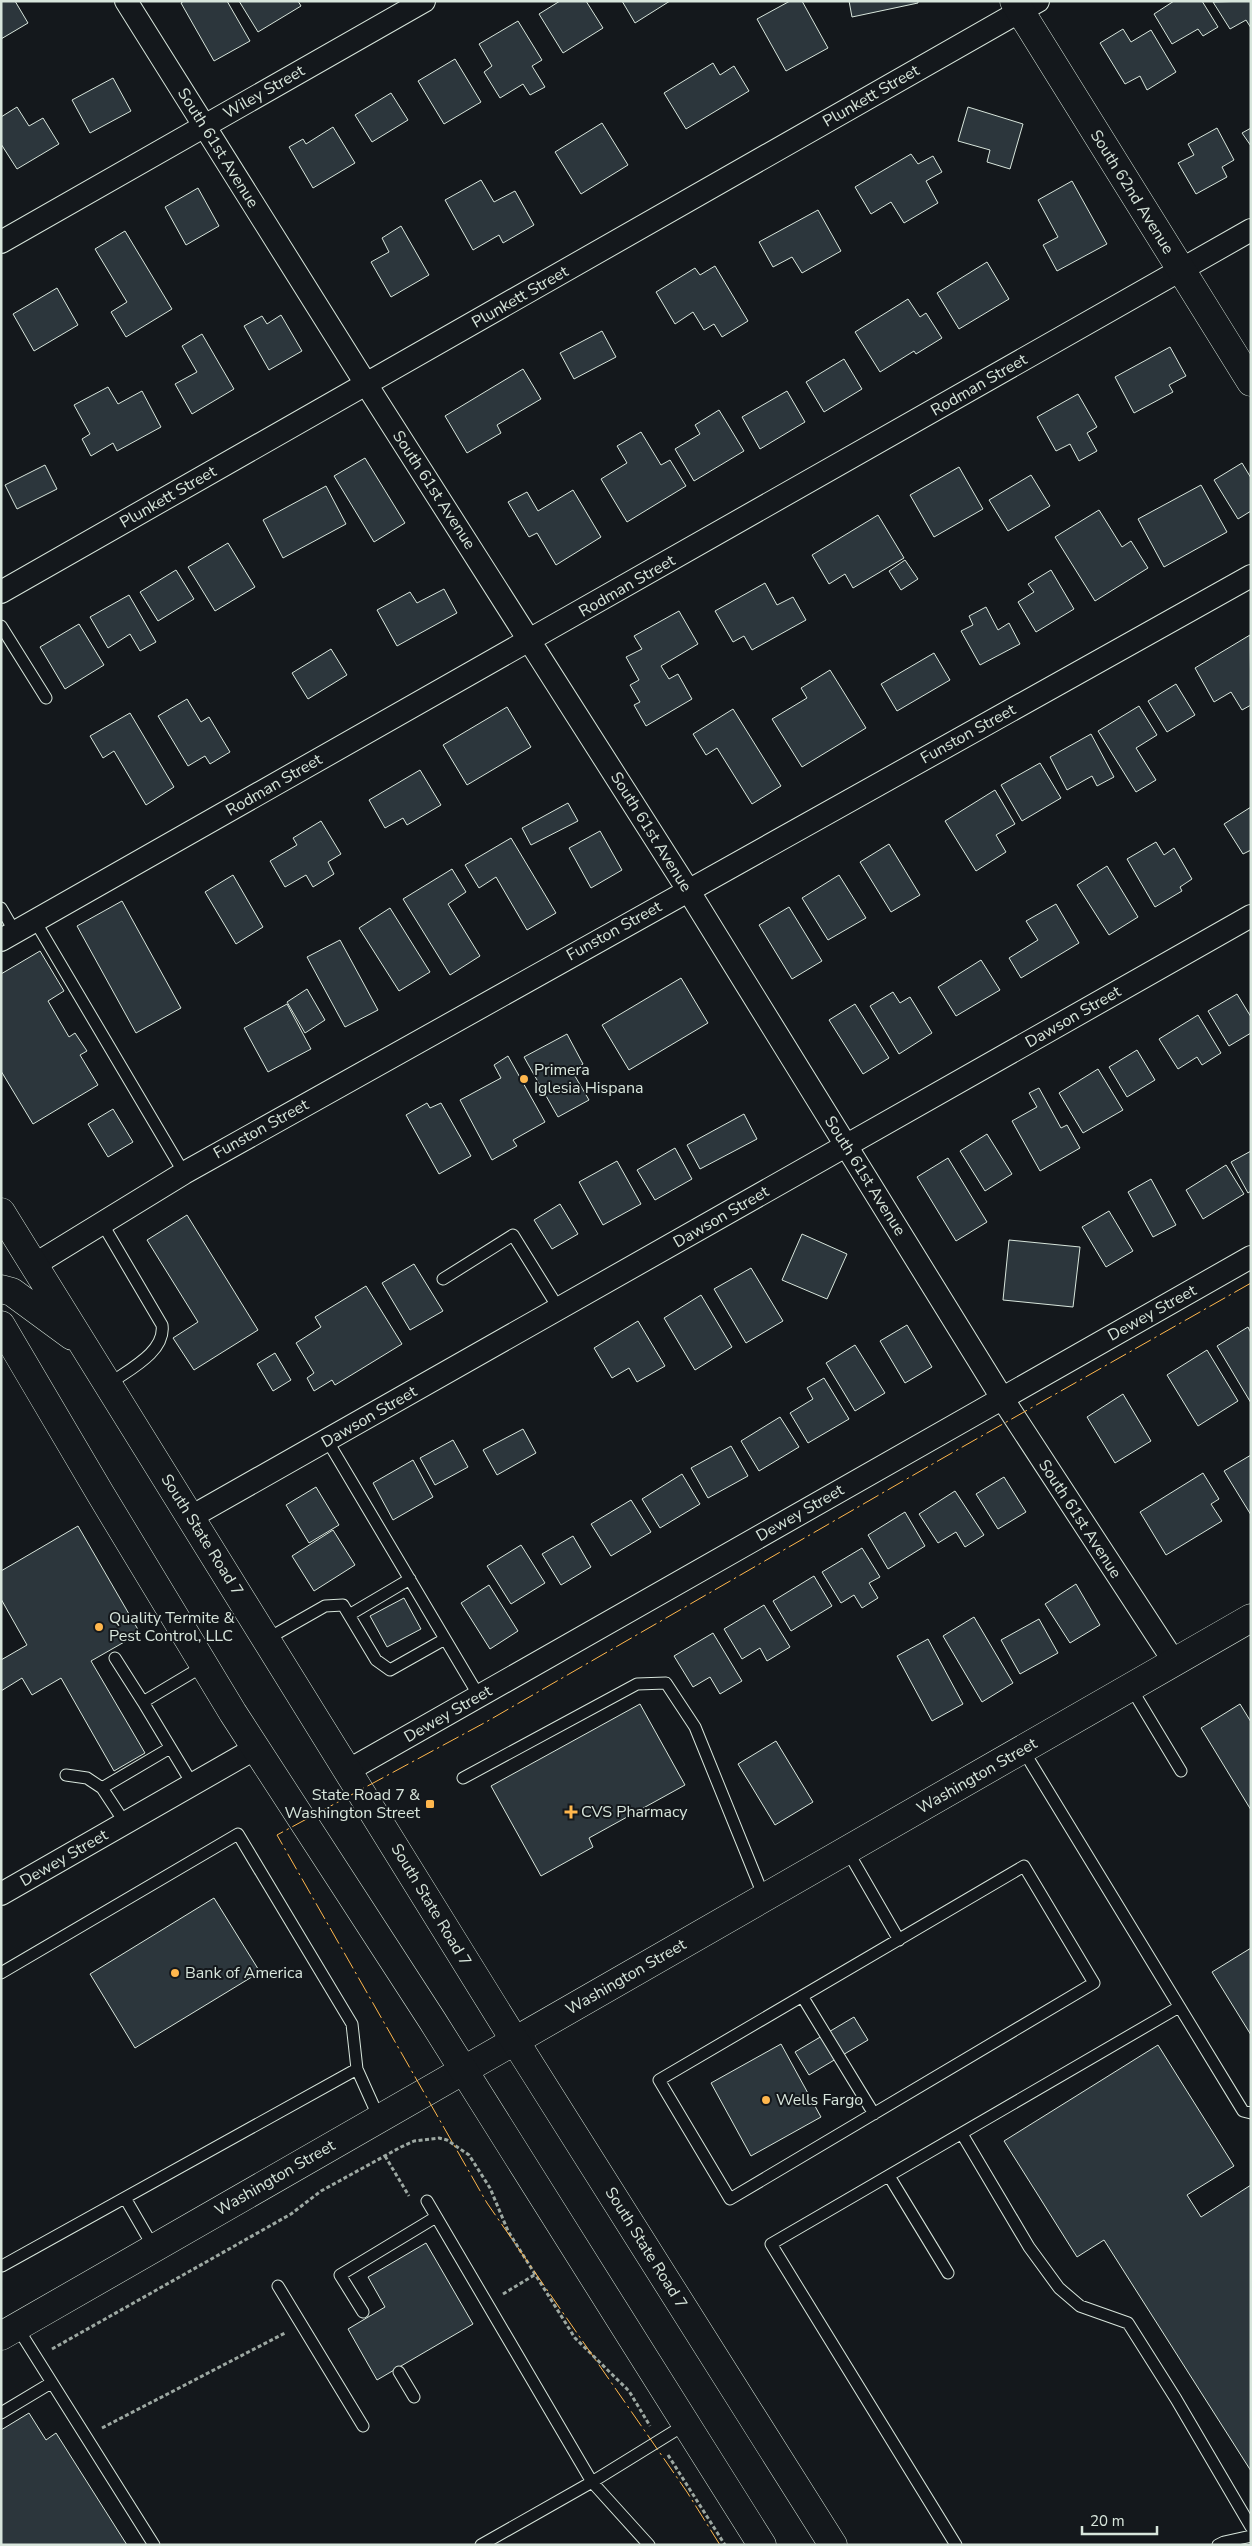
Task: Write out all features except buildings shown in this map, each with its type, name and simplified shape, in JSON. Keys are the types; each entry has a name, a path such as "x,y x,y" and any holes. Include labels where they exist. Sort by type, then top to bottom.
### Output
{"main road":[{"name":"South 62nd Avenue","path":"1024,5 1180,270 1251,382"},
{"name":"South State Road 7","path":"1,1212 349,1770 515,2041 833,2545"},
{"path":"1,1245 34,1265"},
{"path":"1,1289 12,1292 83,1344"},
{"path":"1,1325 100,1493 256,1748 463,2070 762,2545"},
{"name":"Washington Street","path":"9,2331 1251,1618"}],"street":[{"name":"South 61st Avenue","path":"126,1 366,384 688,890 1002,1398 1174,1663"},
{"name":"Wiley Street","path":"1,242 424,1"},
{"name":"Plunkett Street","path":"1,592 1024,5"},
{"name":"Rodman Street","path":"8,936 1251,230"},
{"name":"Funston Street","path":"34,1265 184,1173 1251,576"},
{"name":"Dawson Street","path":"191,1517 1251,916"},
{"name":"Dewey Street","path":"349,1770 1251,1257"},
{"name":"Dewey Street","path":"1,1894 256,1748"}],"lane":[{"path":"1,626 46,698"},
{"path":"1,908 8,936"},
{"path":"35,921 184,1173"},
{"path":"102,1224 162,1325 163,1333 156,1349 109,1384"},
{"path":"443,1279 513,1235 560,1309"},
{"path":"327,1440 480,1696"},
{"path":"350,1615 410,1579"},
{"path":"267,1639 324,1606 343,1605 376,1660 390,1670 445,1639"},
{"path":"115,1658 192,1785"},
{"path":"143,1702 205,1665"},
{"path":"463,1778 637,1684 666,1683 694,1727 764,1897"},
{"path":"1131,1688 1181,1771"},
{"path":"102,1788 170,1748"},
{"path":"1023,1750 1243,2111 1251,2114"},
{"path":"66,1775 87,1778 102,1788 124,1823"},
{"path":"1,1973 238,1834 352,2024 357,2069 379,2118"},
{"path":"847,1850 899,1940"},
{"path":"1024,1866 1094,1984 730,2199 659,2080 899,1940 1024,1866"},
{"path":"802,1996 874,2114"},
{"path":"956,2545 771,2244 1180,2007"},
{"path":"2,2266 357,2069"},
{"path":"962,2134 1029,2247 1059,2288 1080,2306 1128,2323 1176,2400 1251,2528"},
{"path":"889,2176 948,2273"},
{"path":"125,2198 154,2248"},
{"path":"427,2201 592,2482 649,2545"},
{"path":"363,2312 340,2274 436,2217"},
{"path":"278,2286 363,2426"},
{"path":"9,2331 36,2358 154,2545"},
{"path":"399,2372 414,2397"},
{"path":"1,2413 51,2382"},
{"path":"481,2545 592,2482 687,2424"},
{"path":"1218,2545 1251,2536"}],"path":[{"path":"36,2358 291,2214 321,2192 384,2156 414,2141 428,2138 447,2140 468,2155 490,2188 508,2231 575,2338 628,2391 725,2545"},
{"path":"384,2156 425,2224"},
{"path":"487,2303 536,2274"},
{"path":"86,2437 301,2324"}],"power":[{"path":"720,2545 687,2492 487,2203 277,1835 486,1722 943,1458 1251,1283"}],"place":[{"name":"Primera Iglesia Hispana","path":"524,1079"},
{"name":"Quality Termite & Pest Control, LLC","path":"99,1627"},
{"name":"State Road 7 & Washington Street","path":"430,1804"},
{"name":"CVS Pharmacy","path":"571,1812"},
{"name":"Bank of America","path":"175,1973"},
{"name":"Wells Fargo","path":"766,2100"}]}
